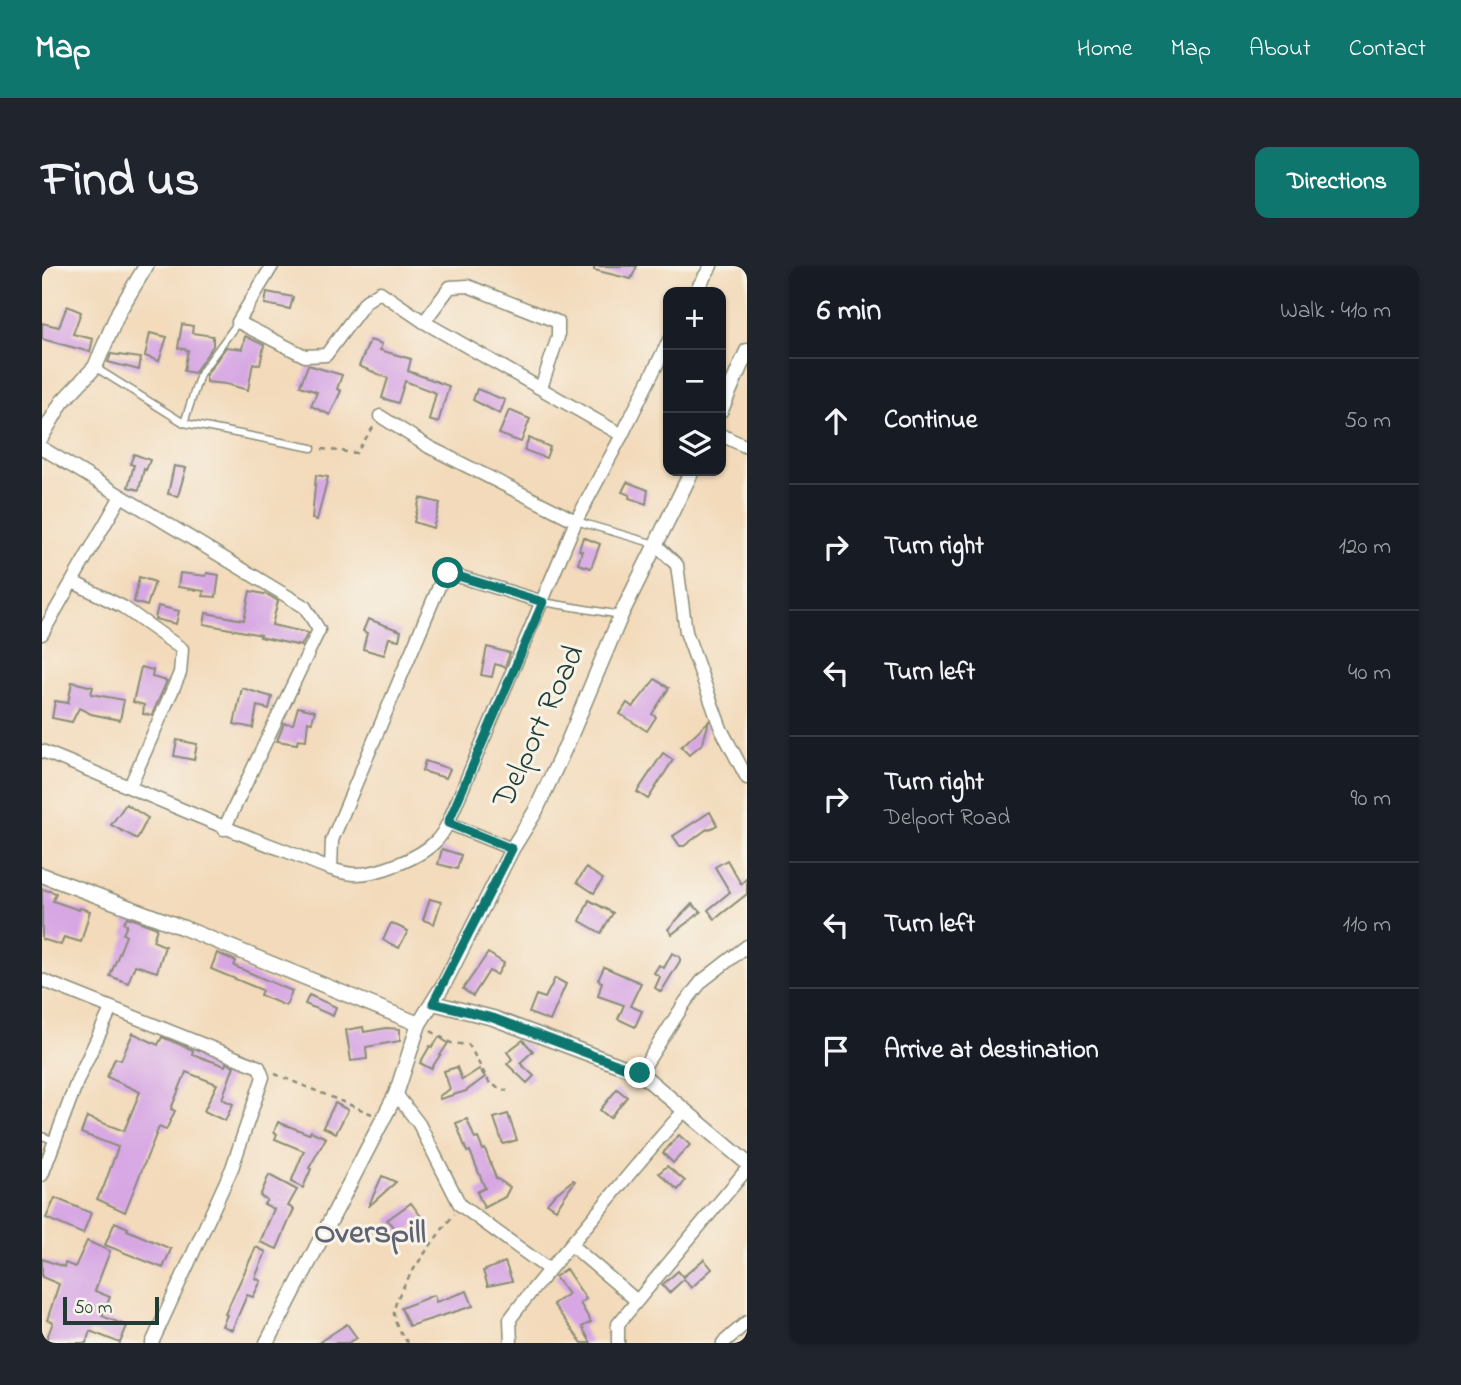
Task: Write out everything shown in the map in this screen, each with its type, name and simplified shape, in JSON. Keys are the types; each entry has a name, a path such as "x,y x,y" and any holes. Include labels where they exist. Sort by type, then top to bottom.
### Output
{"street":[{"path":"42,436 62,402 95,367 119,311 146,266"},
{"path":"272,266 238,322 305,356 326,355 366,301 380,292 424,321 622,435"},
{"path":"698,287 710,266"},
{"path":"424,321 450,287 468,286 558,322 558,337 541,388"},
{"path":"42,751 130,786 224,829 331,868 354,874 380,871 412,857 436,841 448,823 576,521 664,350"},
{"path":"726,399 747,351"},
{"path":"380,416 429,447 576,521"},
{"path":"726,437 747,447"},
{"path":"42,448 305,607 318,629 224,829"},
{"name":"Delport Road","path":"271,1341 396,1094 419,1024 433,1003 512,849 535,812 621,615 690,476"},
{"path":"42,634 121,496"},
{"path":"656,544 677,565 686,632 721,729 747,778"},
{"path":"331,868 332,840 440,584 448,573 543,602"},
{"path":"73,582 123,607 182,649 180,673 130,786"},
{"path":"448,823 512,849"},
{"path":"42,874 184,928 419,1024"},
{"path":"640,1073 702,981 747,946"},
{"path":"42,980 259,1067 263,1077 232,1168 152,1343"},
{"path":"433,1003 493,1018 640,1073 747,1163"},
{"path":"42,1175 78,1079 111,1009"},
{"path":"396,1094 419,1124 460,1205 548,1269"},
{"path":"511,1343 510,1320 548,1269 684,1111"},
{"path":"618,1343 618,1324 747,1169"},
{"path":"571,1245 637,1301"},
{"path":"723,1343 747,1322"}],"lane":[{"path":"184,424 200,374 238,322"},
{"path":"95,367 184,424 312,448"},
{"path":"576,521 656,544"},
{"path":"543,602 621,615"},
{"path":"42,1136 55,1142"}],"path":[{"path":"312,448 356,453 380,416"},
{"path":"419,1024 451,1043 469,1045 490,1084 507,1091"},
{"path":"259,1067 384,1118"},
{"path":"408,1343 399,1331 394,1313 399,1296 460,1205"}],"building":[{"path":"594,266 637,266 631,279 594,270"},
{"path":"267,292 293,297 290,309 265,304"},
{"path":"67,306 81,312 73,334 93,339 90,352 42,339 42,323 59,327"},
{"path":"182,324 193,326 192,333 213,336 213,346 194,373 184,371 188,350 178,348"},
{"path":"150,333 167,337 159,361 145,356"},
{"path":"245,336 264,345 260,365 253,363 248,390 206,382 206,375 226,347 242,349"},
{"path":"370,340 382,344 380,350 411,359 408,371 449,386 438,423 429,420 436,393 405,381 398,403 382,398 388,378 359,366"},
{"path":"111,354 141,358 139,370 108,362"},
{"path":"308,365 342,375 337,389 341,391 330,415 311,406 317,392 300,386"},
{"path":"477,389 505,400 500,414 473,400"},
{"path":"509,410 530,419 521,442 499,434"},
{"path":"529,438 550,447 546,458 524,450"},
{"path":"134,454 150,460 146,470 144,469 139,490 128,487 134,465 130,464"},
{"path":"174,466 186,468 178,496 168,494"},
{"path":"316,475 328,477 317,520 312,519"},
{"path":"627,482 648,490 646,504 629,498 630,495 622,492"},
{"path":"420,498 440,503 433,528 414,522"},
{"path":"583,537 600,544 591,568 578,564"},
{"path":"180,573 219,575 216,597 203,596 204,591 178,587"},
{"path":"139,577 155,582 147,606 134,602"},
{"path":"250,591 268,595 278,601 272,625 308,633 301,646 204,624 206,613 244,620"},
{"path":"158,606 179,611 176,624 155,619"},
{"path":"368,619 401,631 399,640 389,638 384,655 363,649 367,633 363,631"},
{"path":"487,647 510,653 505,667 495,664 492,677 481,675"},
{"path":"141,667 153,670 152,677 167,681 152,715 143,714 144,705 133,702"},
{"path":"655,679 669,688 652,714 656,717 647,731 620,714 627,703 633,707"},
{"path":"72,682 93,687 91,694 124,700 120,720 91,714 79,708 72,722 52,718 55,701 68,703"},
{"path":"242,688 272,697 269,709 257,706 253,728 234,724"},
{"path":"298,707 315,711 312,722 308,721 306,740 298,739 297,744 277,741 284,723 293,724"},
{"path":"709,721 703,743 689,755 681,747"},
{"path":"177,740 197,744 194,760 174,756"},
{"path":"663,753 673,760 648,799 637,792"},
{"path":"425,761 450,769 446,778 422,771"},
{"path":"126,804 148,818 137,839 111,825"},
{"path":"710,812 717,825 680,846 673,836"},
{"path":"442,849 461,855 457,869 438,864"},
{"path":"727,860 741,884 747,878 747,894 715,919 708,910 730,892 715,867"},
{"path":"586,868 603,879 594,893 577,882"},
{"path":"42,889 56,893 53,901 90,911 81,942 64,937 61,945 42,939"},
{"path":"430,899 441,902 434,924 423,920"},
{"path":"589,900 613,913 601,933 580,921"},
{"path":"692,904 701,912 672,934 668,929"},
{"path":"127,917 157,928 153,941 165,946 157,972 135,965 128,983 110,976 126,936 123,934 127,925 123,923"},
{"path":"391,923 408,931 399,948 383,940"},
{"path":"217,953 236,961 234,966 292,991 286,1006 260,995 262,990 211,969"},
{"path":"488,953 504,963 497,975 489,971 473,996 463,989"},
{"path":"672,953 680,957 680,961 661,992 655,988 660,977 654,973 659,965 664,968"},
{"path":"604,967 641,983 630,1006 642,1011 635,1027 618,1019 624,1005 598,996 602,982 598,980"},
{"path":"555,978 566,984 550,1021 529,1013 536,995 545,998"},
{"path":"309,995 336,1007 333,1016 305,1004"},
{"path":"363,1027 364,1032 386,1028 400,1029 400,1041 366,1047 367,1059 351,1061 346,1030"},
{"path":"133,1033 158,1045 162,1037 193,1050 192,1054 225,1066 226,1063 234,1066 222,1099 233,1104 225,1121 204,1111 217,1084 186,1072 171,1109 175,1111 166,1130 159,1127 125,1212 97,1199 118,1147 81,1133 87,1117 124,1131 140,1092 107,1077 115,1058 121,1060"},
{"path":"439,1037 448,1043 431,1069 420,1063"},
{"path":"523,1040 533,1051 520,1063 534,1076 527,1083 507,1064 512,1059 507,1052"},
{"path":"457,1067 462,1080 479,1069 485,1077 466,1091 440,1099 439,1096 450,1089 444,1071"},
{"path":"617,1089 627,1097 610,1118 600,1110"},
{"path":"335,1103 348,1110 336,1133 323,1127"},
{"path":"508,1114 517,1140 503,1144 494,1118"},
{"path":"467,1119 475,1139 478,1138 483,1150 485,1149 496,1178 510,1187 505,1197 484,1208 477,1192 485,1188 456,1123"},
{"path":"278,1122 326,1138 309,1168 311,1169 303,1188 291,1182 304,1151 275,1139 277,1134 274,1132"},
{"path":"679,1135 690,1145 673,1163 663,1153"},
{"path":"667,1166 685,1181 678,1190 659,1173"},
{"path":"269,1175 297,1190 288,1206 294,1209 277,1249 260,1242 274,1209 264,1204 267,1200 260,1196"},
{"path":"382,1176 396,1182 368,1207"},
{"path":"575,1181 556,1209 547,1203 552,1197"},
{"path":"55,1198 91,1213 83,1234 46,1218"},
{"path":"411,1203 423,1219 402,1237 387,1220"},
{"path":"115,1222 171,1249 163,1268 105,1245"},
{"path":"87,1241 110,1251 95,1291 110,1297 102,1316 127,1326 120,1343 90,1331 86,1343 45,1343 53,1322 47,1320 59,1284 42,1277 42,1259 64,1267 65,1263 75,1267"},
{"path":"256,1247 266,1252 255,1278 261,1281 253,1297 247,1295 232,1330 222,1326 227,1315 225,1314"},
{"path":"704,1259 712,1269 691,1288 684,1279 669,1293 662,1285 678,1271 683,1277"},
{"path":"505,1262 512,1281 488,1286 483,1271"},
{"path":"566,1269 586,1299 580,1303 591,1322 582,1327 591,1343 582,1343 553,1304 568,1294 555,1277"},
{"path":"467,1291 473,1306 409,1326 401,1308 434,1295 436,1302"},
{"path":"347,1324 357,1338 348,1343 318,1343"}],"district":[{"name":"Overspill","path":"370,1234"}],"route":[{"path":"448,573 543,602 448,823 512,849 433,1003 493,1018 640,1073"}]}
